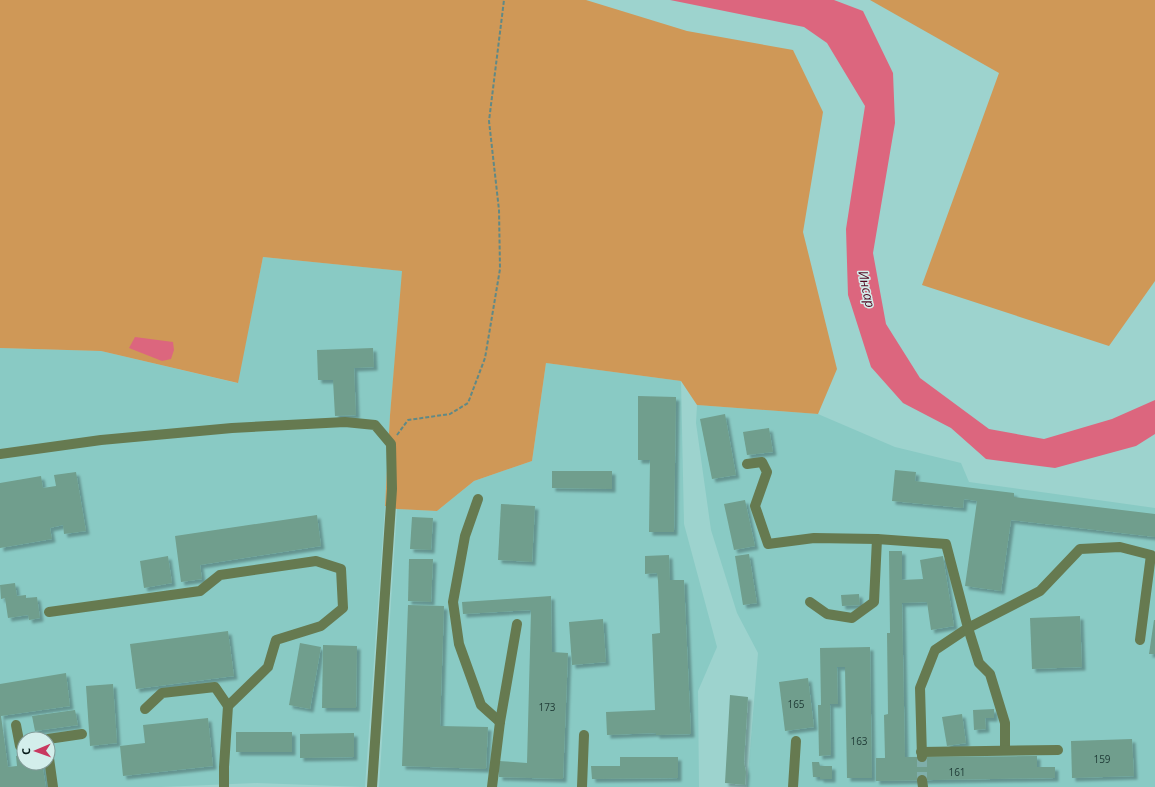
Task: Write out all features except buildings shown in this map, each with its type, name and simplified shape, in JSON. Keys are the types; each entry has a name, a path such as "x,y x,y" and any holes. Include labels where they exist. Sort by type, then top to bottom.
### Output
{"lane":[{"path":"0,454 101,440 232,428 345,422 375,425 391,444 392,489 372,787"},
{"path":"747,464 762,462 767,472 756,506 768,544 814,538 877,539 946,544 968,628 979,663 990,674 1005,723 1005,750"},
{"path":"478,499 465,536 452,602 459,644 481,705 500,722"},
{"path":"810,602 827,614 852,618 874,602 877,539"},
{"path":"1058,750 1005,750 922,754 920,688 935,650 968,628 1040,591 1080,549 1120,547 1151,555 1140,640"},
{"path":"49,612 200,591 220,575 316,561 342,569 343,608 321,626 276,640 268,667 228,706"},
{"path":"492,787 500,722 517,624"},
{"path":"145,709 162,693 215,687 228,706 224,787"},
{"path":"16,725 17,731"},
{"path":"56,738 82,734"},
{"path":"582,787 584,735"},
{"path":"793,787 796,741"},
{"path":"51,771 53,787"}],"path":[{"path":"391,444 408,420 450,414 468,403 485,358 500,269 499,210 489,121 504,0"}],"shaded area":[{"path":"0,0 586,0 687,31 793,50 823,112 803,232 837,369 818,414 697,405 681,381 546,363 532,461 474,481 437,511 397,509 385,506 390,415 402,271 263,257 238,383 101,351 0,348"},
{"path":"870,0 1155,0 1155,281 1109,346 922,285 999,73"},
{"path":"263,257 403,271 390,415 365,787 257,783 161,787 0,787 0,348 101,351 237,383"},
{"path":"546,363 681,381 684,524 717,647 698,691 699,787 379,787 397,509 437,511 474,481 532,461"},
{"path":"697,405 818,414 895,447 961,463 969,482 1155,508 1155,787 747,787 758,653 737,613 711,530 696,423"}],"water":[{"name":"Инсар","path":"670,0 834,0 863,11 893,73 895,123 873,253 886,324 920,378 989,429 1044,439 1112,419 1155,400 1155,434 1136,446 1055,468 986,459 951,428 903,403 871,367 848,295 846,229 865,106 827,43 804,27"},
{"path":"135,337 173,342 174,350 171,359 162,361 129,348"}],"tunnel":[{"path":"922,757 922,780"}]}
